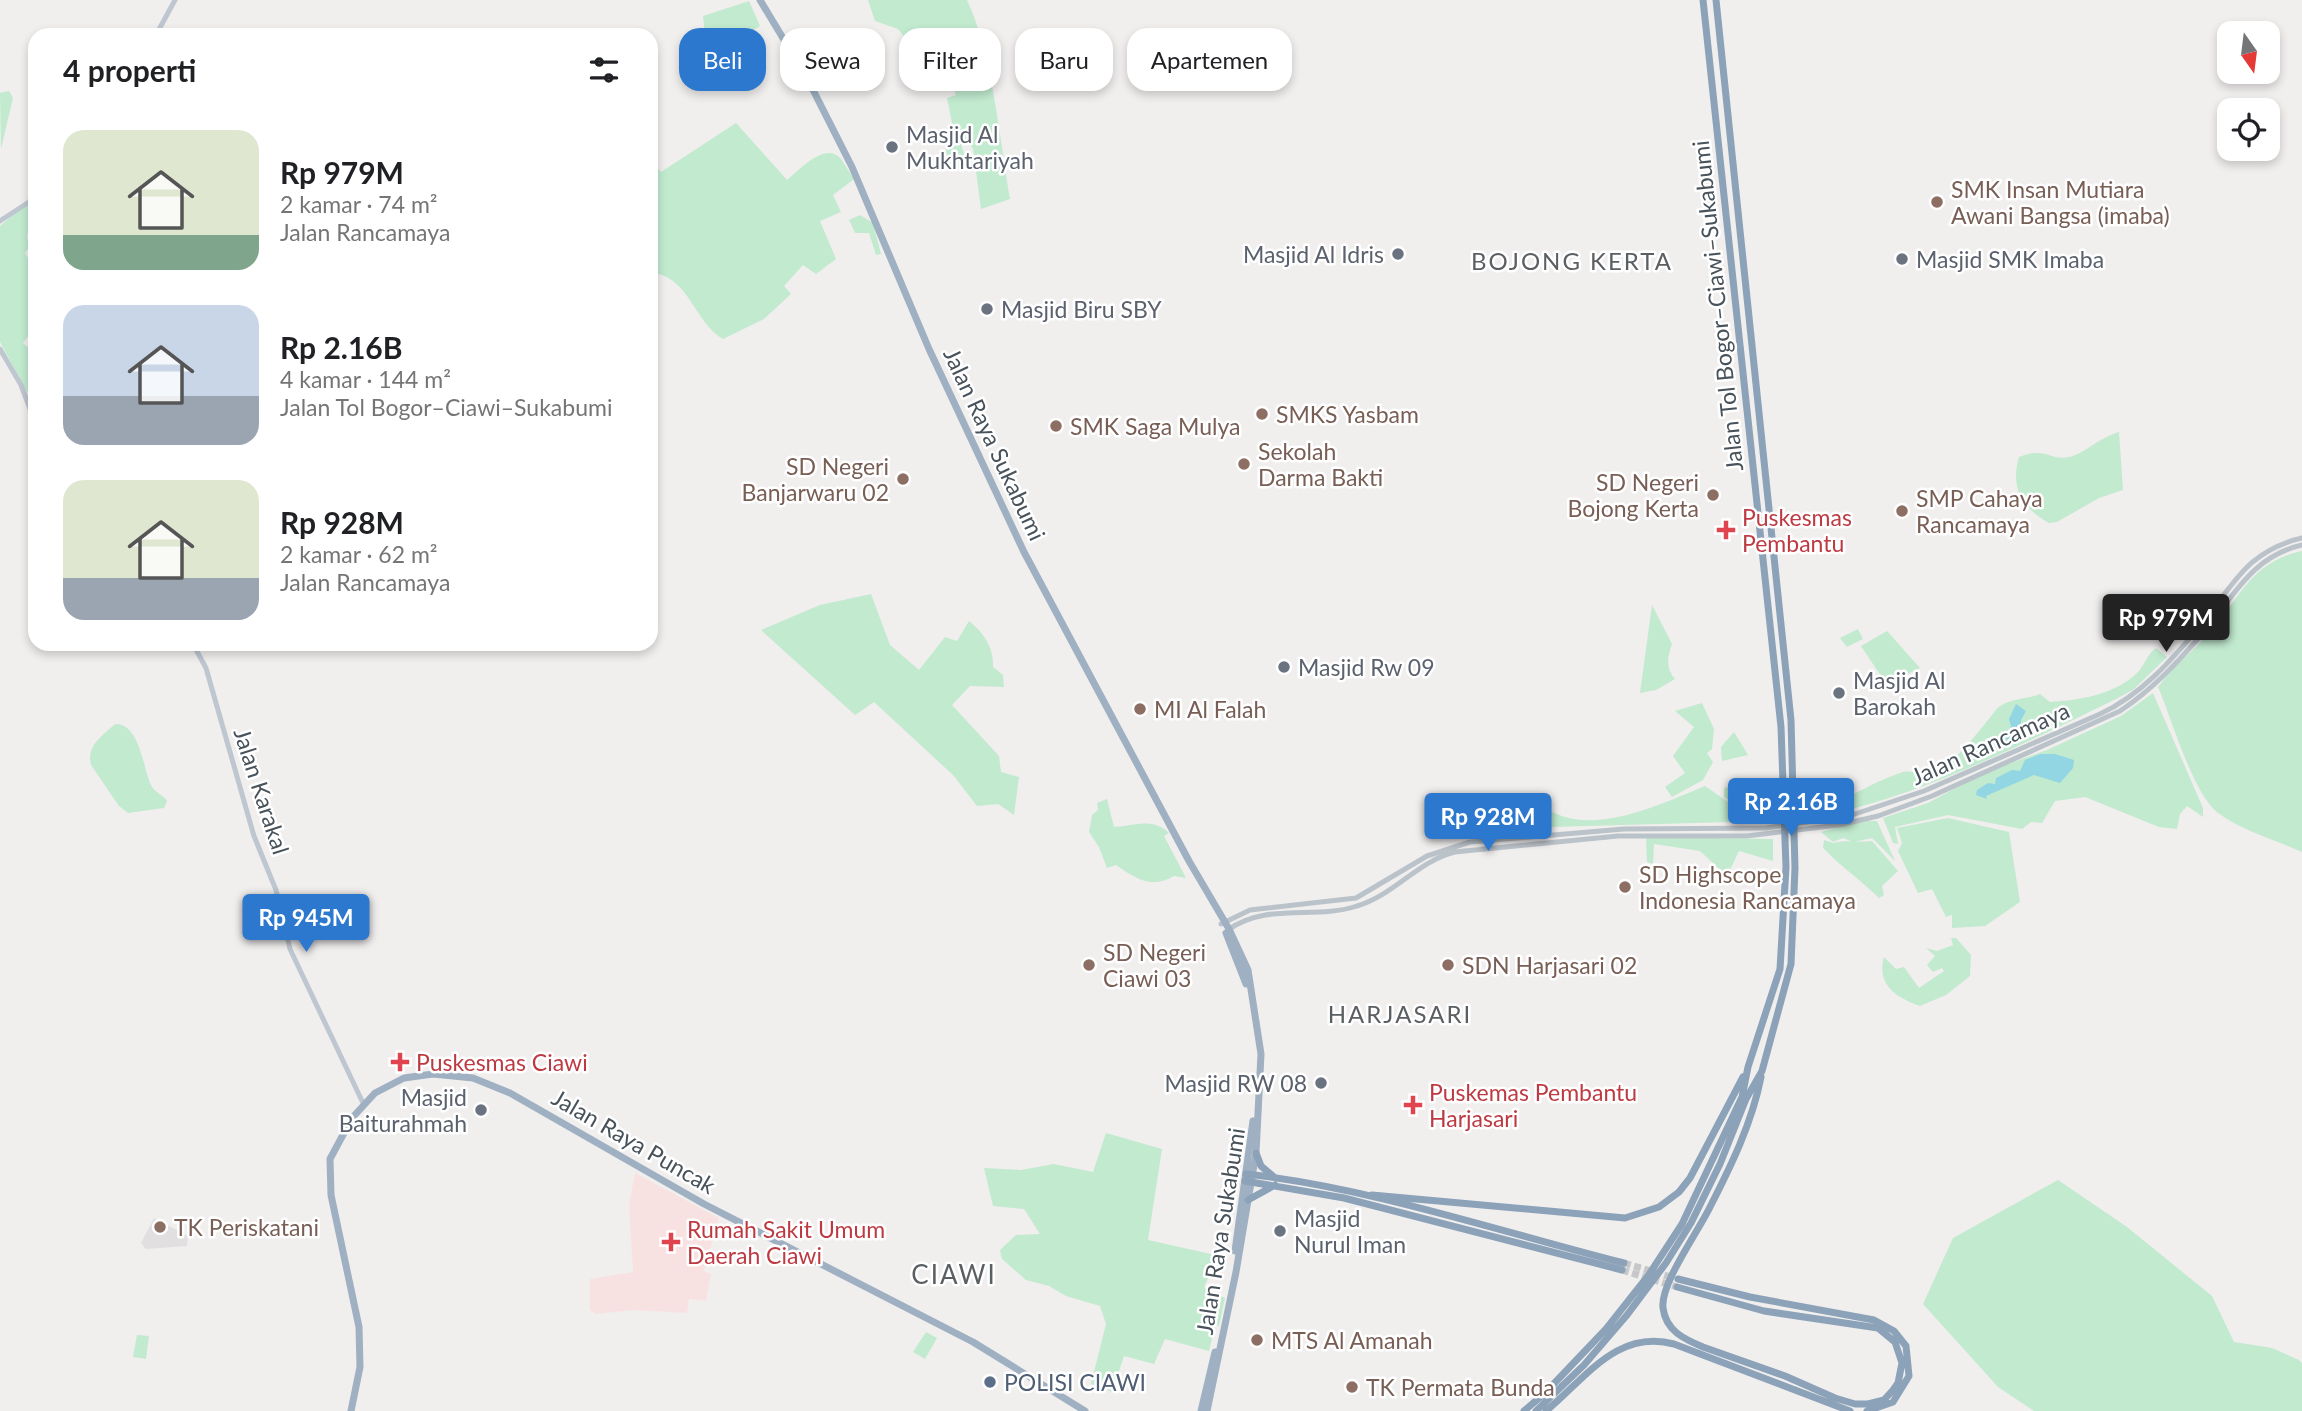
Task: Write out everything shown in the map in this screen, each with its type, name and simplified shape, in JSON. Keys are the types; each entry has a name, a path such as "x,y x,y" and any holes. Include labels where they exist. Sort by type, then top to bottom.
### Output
{"highway":[{"name":"Jalan Raya Sukabumi","path":"760,0 807,78 852,167 929,349 1024,552 1248,970 1259,1027 1260,1084 1256,1153 1248,1178 1229,1289 1201,1411"},
{"name":"Jalan Tol Bogor–Ciawi–Sukabumi","path":"1536,1411 1611,1335 1649,1287 1679,1236 1718,1162 1745,1099 1762,1071 1791,964 1794,882 1790,867 1781,727 1703,0"},
{"name":"Jalan Tol Bogor–Ciawi–Sukabumi","path":"1717,0 1791,720 1790,867 1785,882 1780,969 1748,1067 1742,1097 1718,1162"},
{"name":"Jalan Raya Sukabumi","path":"1207,1411 1248,1200 1256,1083 1256,1039 1242,971 1225,927"},
{"path":"1371,1195 1625,1218 1659,1207 1679,1192 1704,1153 1748,1067"},
{"path":"1762,1071 1756,1103 1731,1164 1693,1241 1673,1272 1663,1297 1666,1320 1679,1336 1855,1404 1884,1399 1898,1383 1902,1363 1899,1351 1886,1332 1878,1328 1764,1311 1678,1283 1874,1320 1894,1331 1906,1346 1909,1376 1893,1402 1867,1411"},
{"name":"Jalan Raya Puncak","path":"351,1411 360,1367 359,1327 336,1222 330,1183 330,1158 345,1127 363,1103 389,1084 424,1075 465,1077 496,1086 696,1200 973,1342 1085,1411"},
{"path":"1248,1178 1276,1181 1323,1184 1371,1195 1623,1267 1276,1181 1261,1166 1256,1153"},
{"path":"1248,1200 1276,1181"},
{"name":"Jalan Tol Bogor–Ciawi–Sukabumi","path":"1524,1411 1546,1392 1606,1328 1679,1236"},
{"path":"1546,1411 1618,1349 1637,1341 1653,1340 1674,1344 1850,1411"}],"main road":[{"path":"160,28 175,0"},
{"path":"0,222 28,203"},
{"path":"0,349 21,385 28,404"},
{"name":"Jalan Karakal","path":"197,651 206,668 254,836 276,890 290,949 363,1103"}],"street":[{"name":"Jalan Rancamaya","path":"1225,927 1250,910 1356,898 1427,856 1470,842 1624,829 1812,830 1891,807 2038,744 2106,711 2134,694 2196,631 2241,572 2276,545 2302,538"},
{"name":"Jalan Rancamaya","path":"2038,744 2111,716 2131,704 2191,646 2252,570 2279,552 2302,545"},
{"name":"Jalan Rancamaya","path":"1766,831 1891,807"}],"shaded area":[{"name":"Rumah Sakit Umum Daerah Ciawi","path":"635,1173 719,1218 704,1271 711,1274 706,1301 689,1299 687,1313 634,1310 596,1314 590,1310 590,1279 633,1272 629,1206"},
{"name":"TK Periskatani","path":"154,1218 188,1236 187,1246 146,1249 141,1243"}],"green space":[{"path":"868,0 967,0 978,28 899,28 899,30 875,21"},
{"path":"749,1 760,26 704,28 703,16"},
{"path":"9,91 13,98 1,149 0,93"},
{"path":"954,91 993,91 1010,199 981,209 973,148 954,133 947,98 956,95"},
{"path":"736,123 787,180 811,160 825,153 832,153 840,158 854,179 833,195 841,212 820,221 836,259 816,274 803,265 784,286 791,294 764,319 723,339 705,323 676,283 658,274 658,168 661,172"},
{"path":"960,141 968,167 948,170 943,151"},
{"path":"28,196 28,249 25,253 28,259 28,336 23,343 28,348 28,394 0,342 0,226 27,203"},
{"path":"860,215 873,223 881,254 876,255 869,233 855,233 849,220"},
{"path":"2119,432 2123,490 2099,498 2057,522 2049,523 2025,504 2017,488 2019,457 2042,453 2069,457"},
{"path":"2302,551 2302,852 2238,825 2218,813 2209,803 2184,755 2158,687 2211,631 2259,572 2270,563"},
{"path":"871,594 890,645 919,670 945,637 957,641 969,621 983,636 992,653 993,667 1003,675 1004,687 970,686 952,705 999,756 1001,772 1019,777 1014,815 998,804 977,806 953,775 874,702 855,715 761,630 820,605"},
{"path":"1652,605 1672,644 1668,663 1675,679 1656,690 1640,693"},
{"path":"1858,629 1863,639 1847,647 1840,638"},
{"path":"1887,631 1920,668 1891,682 1883,679 1861,646"},
{"path":"2156,648 2167,657 2134,689 2118,698 1940,780 1828,815 1825,808 1893,775 1939,770 1957,756 2004,704 2040,694 2050,702 2073,700 2118,687 2137,673"},
{"path":"2153,693 2203,808 2203,817 2187,806 2180,814 2177,829 2159,827 2085,797 2055,801 2042,823 2031,822 2022,829 1948,815 1895,827 1898,844 1893,843 1883,818 1928,803 1983,773 2047,750 2121,716"},
{"path":"1702,703 1714,729 1712,749 1707,753 1713,762 1703,780 1672,797 1665,787 1685,773 1673,756 1694,727 1675,711"},
{"path":"115,724 130,731 135,739 151,785 167,801 164,808 128,813 119,806 91,765 93,747"},
{"path":"1734,732 1748,755 1722,761 1721,747"},
{"path":"1756,781 1760,801 1750,799 1735,803 1724,797 1724,788"},
{"path":"1705,786 1734,806 1750,803 1765,809 1768,821 1515,828 1440,838 1486,815 1498,816 1539,802 1557,814 1576,819 1598,820 1621,817"},
{"path":"1107,799 1114,827 1149,824 1169,833 1164,836 1186,878 1174,876 1151,882 1137,878 1116,865 1107,868 1099,847 1089,832 1092,815 1098,810 1097,803"},
{"path":"1948,818 2009,832 2020,902 1985,926 1952,928 1952,915 1946,917 1932,889 1918,893 1898,851 1902,843 1897,828"},
{"path":"1861,821 1877,821 1895,861 1872,838 1853,842 1843,838 1833,842 1821,832"},
{"path":"1646,837 1773,839 1773,861 1739,851 1727,876 1700,851 1654,844 1653,864 1647,862"},
{"path":"1824,840 1833,843 1872,841 1898,871 1882,886 1884,895 1879,898 1836,861 1823,848"},
{"path":"1951,938 1956,938 1971,955 1970,976 1946,995 1920,1006 1890,989 1883,975 1884,957 1896,969 1904,967 1919,988 1944,971 1942,968 1933,972 1927,965 1935,956 1926,948 1937,951 1953,945"},
{"path":"1106,1133 1162,1149 1148,1240 1215,1255 1217,1259 1204,1287 1225,1298 1219,1326 1207,1323 1215,1326 1209,1351 1165,1339 1154,1364 1124,1356 1112,1392 1091,1384 1106,1324 1100,1306 1026,1280 1002,1259 1000,1250 1016,1235 1040,1234 1024,1209 993,1206 984,1168 1021,1170 1054,1164 1093,1172"},
{"path":"2058,1180 2127,1227 2212,1296 2234,1342 2272,1348 2299,1360 2302,1363 2302,1411 2034,1411 1998,1387 1923,1304 1953,1238"},
{"path":"926,1332 937,1338 925,1359 913,1352"},
{"path":"137,1335 149,1336 146,1359 133,1357"}],"water":[{"path":"2016,704 2026,711 2021,720 2021,729 2030,727 2033,731 2032,736 2014,745 2005,738"},
{"path":"2040,754 2055,754 2074,760 2073,768 2060,783 2034,775 1986,796 1987,799 1976,795 1977,790 1988,783 1995,784 1996,778 2012,770 2020,771 2025,760"}],"tunnel":[{"path":"1624,1263 1674,1278"},
{"path":"1622,1270 1677,1287"}],"place":[{"name":"Masjid Al Mukhtariyah","path":"892,147"},
{"name":"SMK Insan Mutiara Awani Bangsa (imaba)","path":"1937,202"},
{"name":"Masjid Al Idris","path":"1398,254"},
{"name":"Masjid SMK Imaba","path":"1902,259"},
{"name":"Masjid Biru SBY","path":"987,309"},
{"name":"SMKS Yasbam","path":"1262,414"},
{"name":"SMK Saga Mulya","path":"1056,426"},
{"name":"Sekolah Darma Bakti","path":"1244,464"},
{"name":"SD Negeri Banjarwaru 02","path":"903,479"},
{"name":"SD Negeri Bojong Kerta","path":"1713,495"},
{"name":"SMP Cahaya Rancamaya","path":"1902,511"},
{"name":"Puskesmas Pembantu","path":"1726,530"},
{"name":"Masjid Rw 09","path":"1284,667"},
{"name":"Masjid Al Barokah","path":"1839,693"},
{"name":"MI Al Falah","path":"1140,709"},
{"name":"SD Highscope Indonesia Rancamaya","path":"1625,887"},
{"name":"SD Negeri Ciawi 03","path":"1089,965"},
{"name":"SDN Harjasari 02","path":"1448,965"},
{"name":"Puskesmas Ciawi","path":"400,1062"},
{"name":"Masjid RW 08","path":"1321,1083"},
{"name":"Puskemas Pembantu Harjasari","path":"1413,1105"},
{"name":"Masjid Baiturahmah","path":"481,1110"},
{"name":"TK Periskatani","path":"160,1227"},
{"name":"Masjid Nurul Iman","path":"1280,1231"},
{"name":"Rumah Sakit Umum Daerah Ciawi","path":"671,1242"},
{"name":"MTS Al Amanah","path":"1257,1340"},
{"name":"POLISI CIAWI","path":"990,1382"},
{"name":"TK Permata Bunda","path":"1352,1387"}],"district":[{"name":"BOJONG KERTA","path":"1572,260"},
{"name":"HARJASARI","path":"1400,1013"},
{"name":"CIAWI","path":"954,1274"}]}
